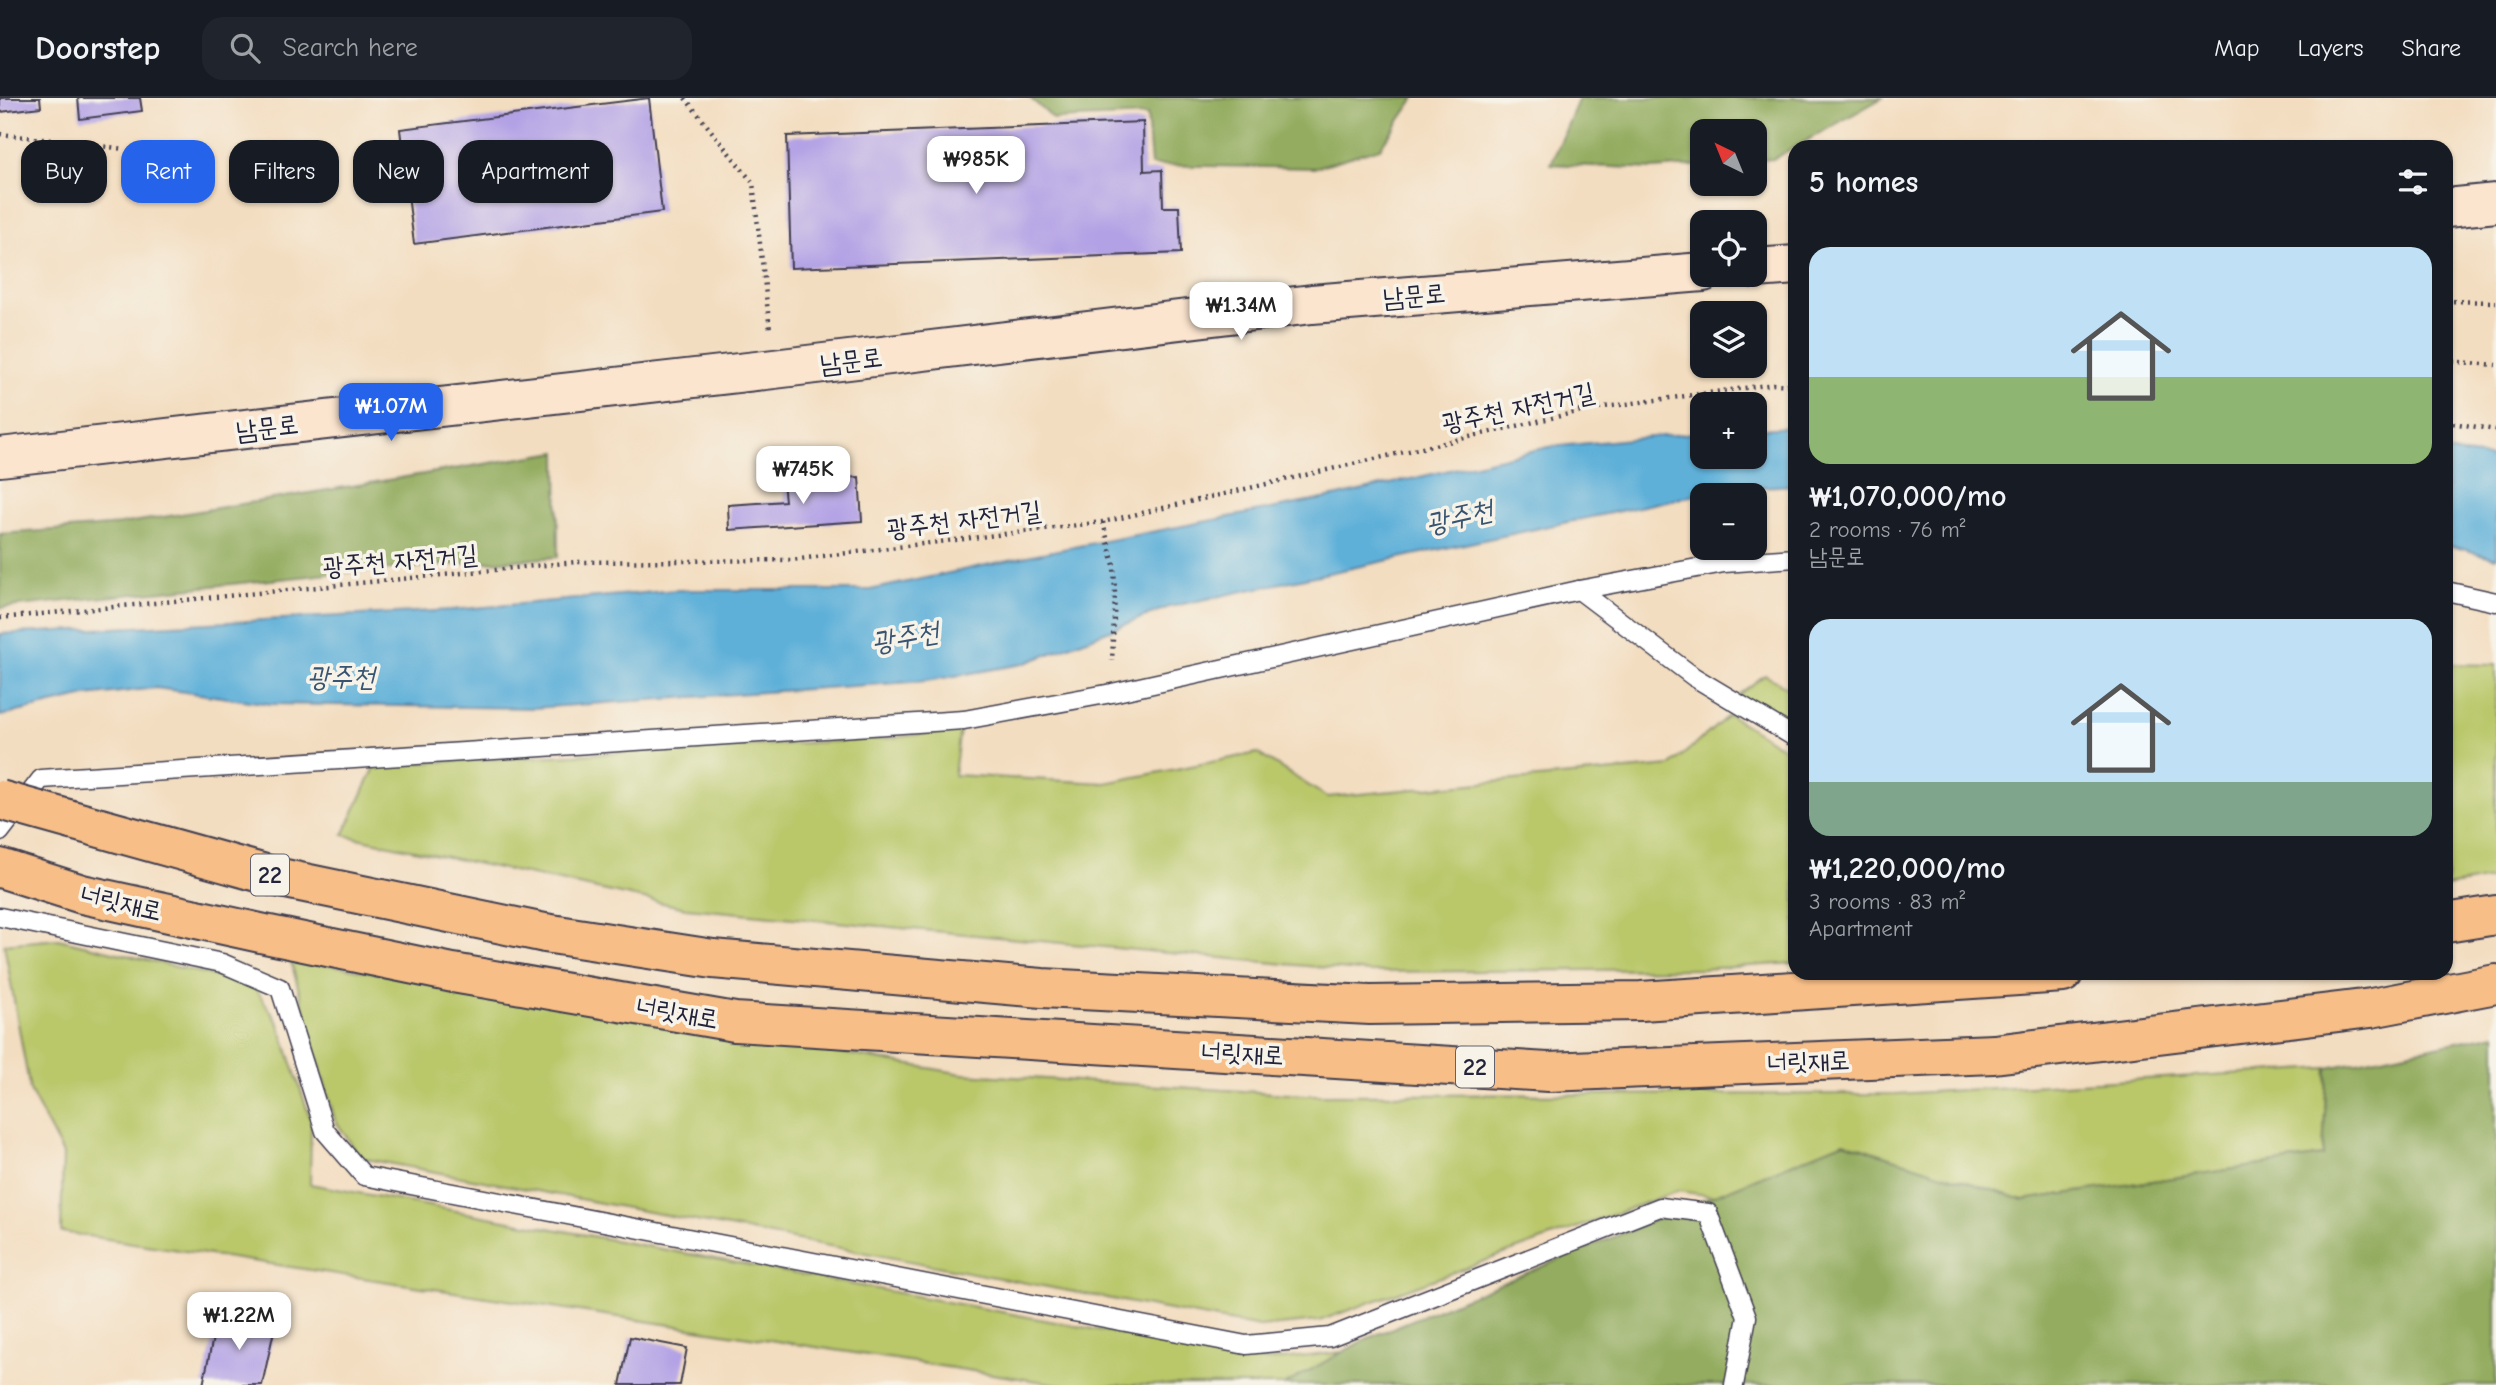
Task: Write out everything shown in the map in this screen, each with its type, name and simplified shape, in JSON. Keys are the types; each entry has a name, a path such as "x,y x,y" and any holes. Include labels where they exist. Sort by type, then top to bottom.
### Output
{"highway":[{"name":"너릿재로","path":"0,800 276,877 545,933 713,958 1042,988 1370,1005 1641,1002 1961,980"},
{"name":"너릿재로","path":"0,868 82,894 453,973 735,1022 1548,1072 1993,1054 2371,1008 2496,984"},
{"path":"2453,922 2496,915"}],"street":[{"path":"2453,207 2496,203"},
{"path":"1767,267 1788,266"},
{"name":"남문로","path":"0,457 774,369 1312,304 1690,273"}],"lane":[{"path":"0,832 41,779 964,720 1126,690 1579,590 1724,563 1788,559"},
{"path":"1579,590 1694,677 1788,733"},
{"path":"2453,592 2496,602"},
{"path":"0,917 222,962 280,988 325,1131 364,1176 1245,1345 1330,1337 1660,1207 1708,1213 1747,1317 1734,1385"}],"path":[{"path":"685,98 753,183 774,369"},
{"path":"0,134 121,149"},
{"path":"2453,301 2496,302"},
{"path":"2453,361 2496,365"},
{"name":"광주천 자전거길","path":"0,618 576,562 791,560 1103,522 1590,409 1774,384 1788,385"},
{"path":"2453,423 2496,430"},
{"path":"1103,522 1114,565 1112,667"}],"green space":[{"path":"1030,98 1415,98 1380,148 1314,168 1151,165 1147,115 1054,119"},
{"path":"1579,98 1882,98 1808,140 1788,140 1788,151 1774,159 1768,159 1768,119 1690,119 1690,166 1653,169 1551,164"},
{"path":"557,452 558,557 338,573 0,608 0,534 109,526"},
{"path":"2453,664 2496,665 2496,878 2453,886"},
{"path":"1765,675 1788,688 1788,723 1738,695"},
{"path":"1729,715 1788,751 1788,963 1701,969 1370,972 686,908 343,835 376,765 884,739 960,729 954,775 1105,783 1257,753 1327,797 1670,766"},
{"path":"58,939 253,985 279,1024 311,1121 310,1184 1266,1361 1342,1352 1284,1385 1064,1385 61,1232 63,1154 30,1091 4,944"},
{"path":"290,958 963,1074 1306,1095 1896,1094 2327,1068 2323,1156 2023,1200 1844,1142 1713,1196 1678,1191 1319,1321 1260,1327 361,1158 335,1120"},
{"path":"2496,1034 2496,1385 1284,1385 1366,1339 1844,1142 2023,1200 2323,1156 2327,1068"}],"water":[{"name":"광주천","path":"1788,427 1788,485 1690,483 1690,496 1169,607 1023,664 926,681 533,708 271,704 156,688 86,696 0,716 0,634 452,610 676,590 870,590 1037,554 1338,496 1548,447 1690,433 1690,469 1767,469 1767,428"},
{"path":"2453,453 2496,458 2496,558 2453,547"}],"building":[{"path":"0,98 40,98 41,107 0,112"},
{"path":"78,98 140,98 142,111 80,119"},
{"path":"649,98 662,212 414,244 409,203 444,203 444,140 401,140 400,129"},
{"path":"1143,122 1144,171 1162,170 1163,207 1179,207 1181,253 791,268 787,136"},
{"path":"859,477 862,521 729,530 728,505 785,501 783,482"},
{"path":"218,1314 275,1326 262,1385 203,1385"},
{"path":"630,1337 687,1348 680,1385 620,1385"}]}
